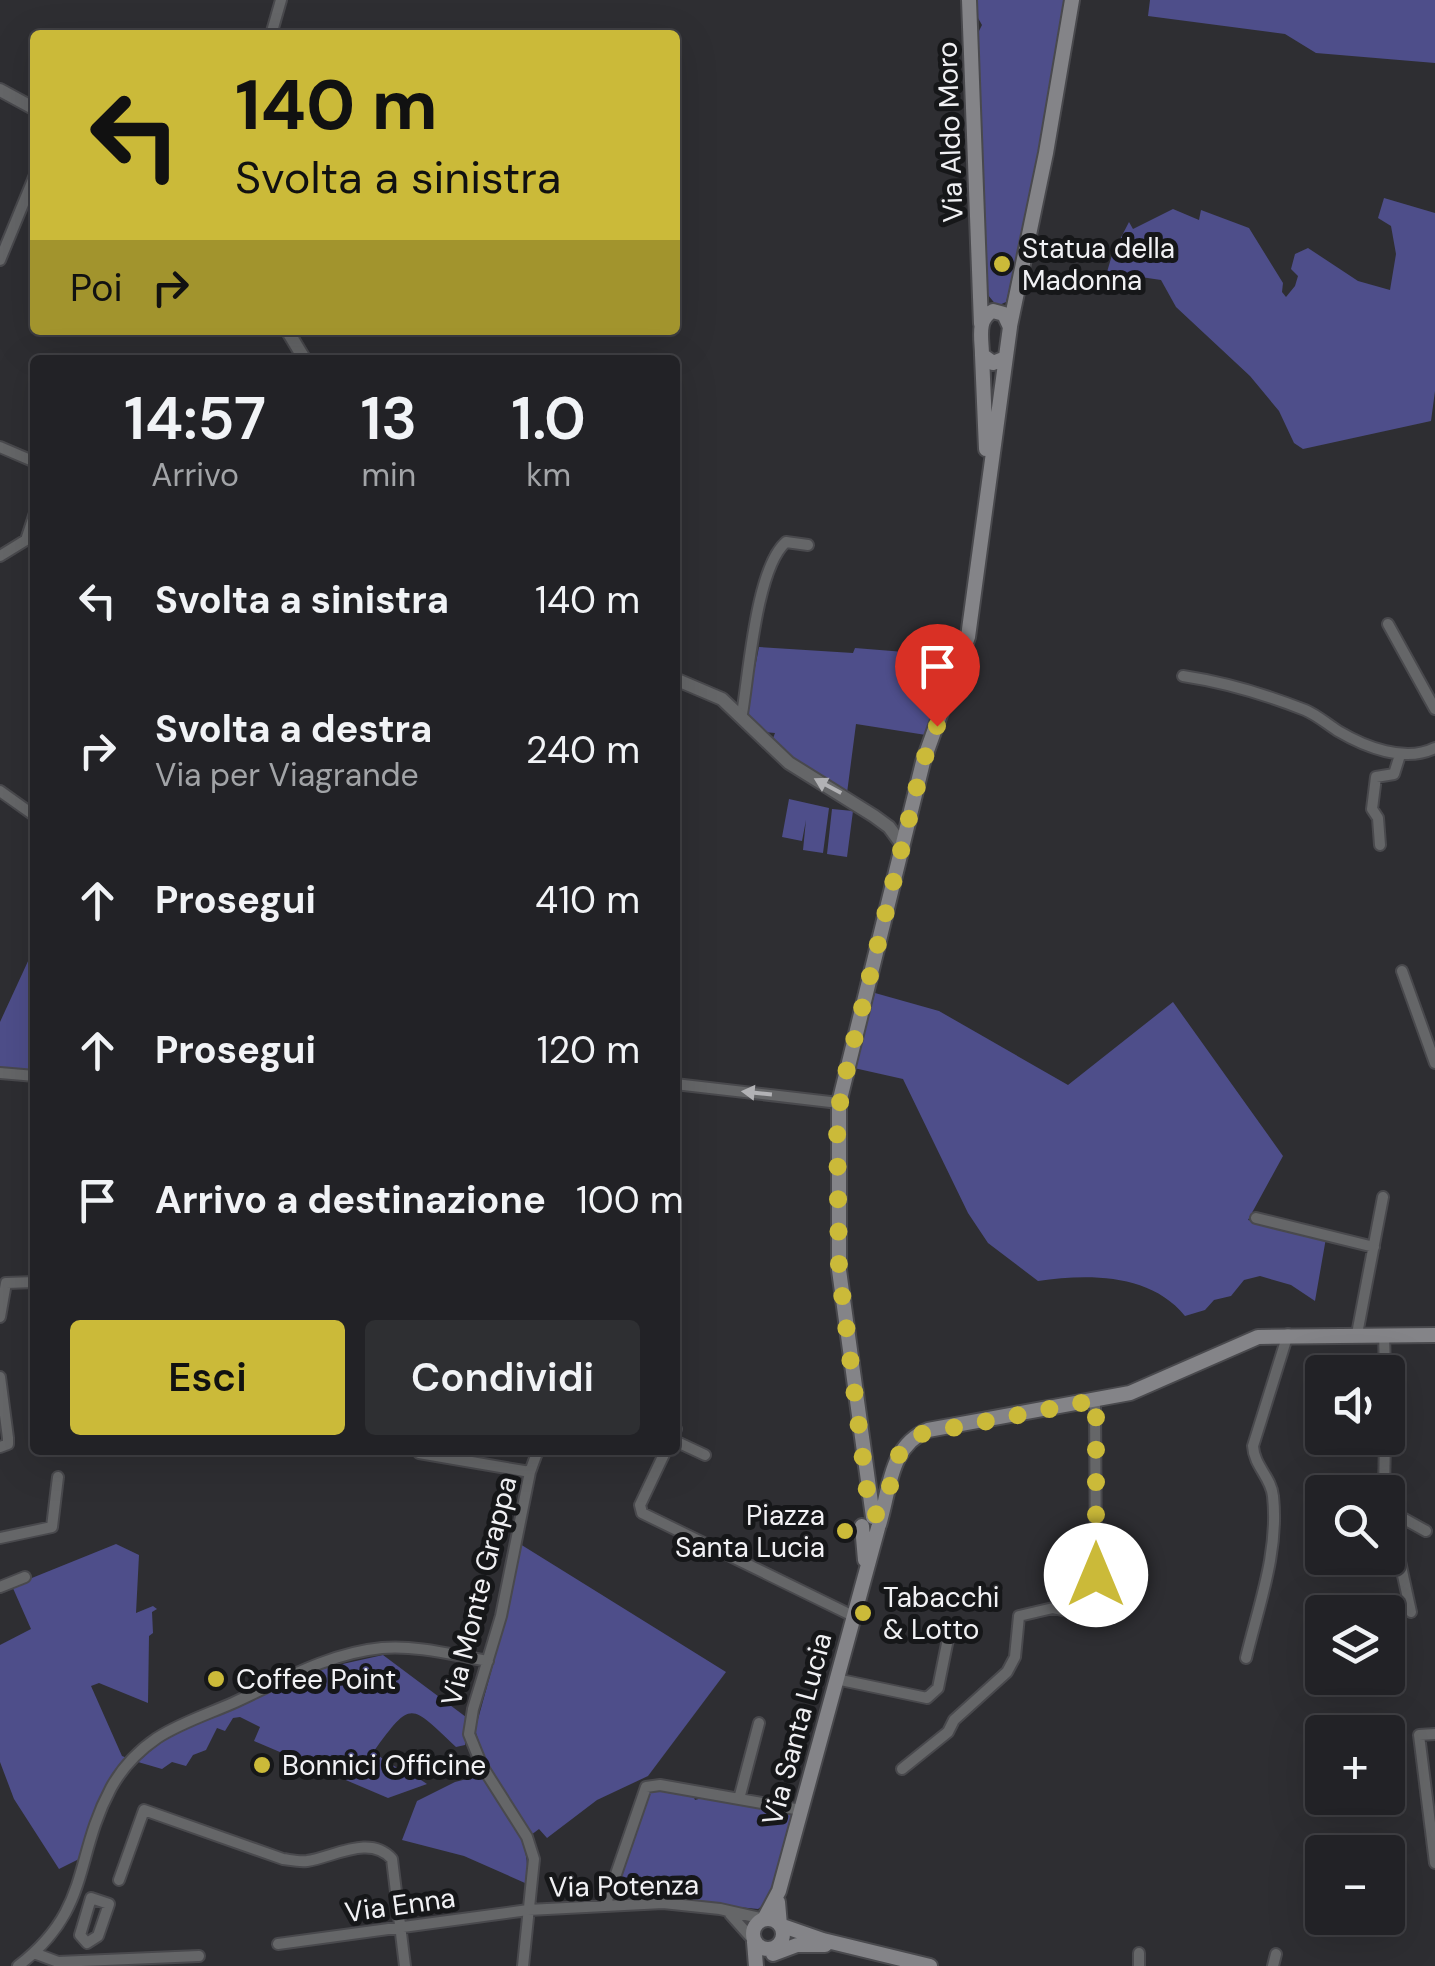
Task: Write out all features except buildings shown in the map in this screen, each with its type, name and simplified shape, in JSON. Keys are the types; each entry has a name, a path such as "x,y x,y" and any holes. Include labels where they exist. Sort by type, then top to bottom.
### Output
{"main road":[{"name":"Via Aldo Moro","path":"970,0 980,263"},
{"path":"872,1522 839,1270 839,1103 923,762 964,652 1003,359 1046,153 1072,0"},
{"path":"980,263 985,298 1008,318 1010,327"},
{"path":"964,652 986,450 980,263"},
{"path":"982,324 987,314 1008,303 1020,270"},
{"path":"982,355 993,362 1003,359"},
{"path":"872,1522 886,1501 898,1456 916,1435 1145,1388 1258,1337 1435,1335"},
{"name":"Via Santa Lucia","path":"779,1890 863,1581 872,1522"},
{"path":"770,1957 754,1941 754,1928 764,1919 779,1890"},
{"path":"770,1957 784,1934 777,1910 779,1890"},
{"path":"764,1919 845,1946 930,1966"},
{"path":"770,1957 845,1946"}],"street":[{"path":"272,30 281,0"},
{"path":"0,90 30,108"},
{"path":"0,260 30,187"},
{"path":"0,447 30,460"},
{"path":"0,556 26,540 30,528"},
{"path":"742,714 764,578 786,542 808,545"},
{"path":"1388,624 1435,709"},
{"path":"1183,676 1304,710 1349,737 1400,755 1435,748"},
{"path":"680,681 722,698 789,763 888,826 903,846"},
{"path":"1380,846 1378,818 1372,809 1376,777 1394,774 1400,755"},
{"path":"0,791 30,812"},
{"path":"1402,972 1435,1063"},
{"path":"1422,1026 1435,1027"},
{"path":"0,1073 30,1076"},
{"path":"680,1085 839,1103"},
{"path":"1357,1334 1383,1197"},
{"path":"1256,1218 1374,1247"},
{"path":"0,1317 6,1283 30,1282"},
{"path":"1246,1658 1275,1544 1272,1486 1256,1462 1253,1446 1288,1334"},
{"path":"1384,1334 1385,1355"},
{"path":"0,1377 8,1444 0,1447"},
{"path":"902,1769 948,1732 954,1720 1007,1672 1015,1657 1019,1616 1053,1608 1072,1612 1092,1594 1096,1575 1096,1400"},
{"path":"680,1443 705,1454"},
{"path":"431,1455 530,1472"},
{"name":"Via Monte Grappa","path":"523,1966 534,1872 531,1848 476,1755 469,1734 501,1616 536,1455"},
{"path":"664,1455 640,1505 642,1513 853,1616"},
{"path":"0,1538 52,1527 58,1477"},
{"path":"1405,1519 1426,1531"},
{"path":"1403,1575 1411,1612"},
{"path":"0,1587 24,1578"},
{"path":"836,1679 926,1698 938,1688 950,1629"},
{"path":"18,1966 63,1920 74,1899 112,1788 135,1756 159,1737 319,1664 350,1654 403,1647 488,1660"},
{"path":"739,1799 759,1722"},
{"path":"1435,1734 1419,1736 1435,1863"},
{"path":"605,1906 646,1787 660,1785 801,1810"},
{"path":"119,1880 144,1810 283,1859 306,1861 372,1848 383,1851 392,1859 405,1966"},
{"name":"Via Potenza","path":"528,1910 664,1902 764,1919"},
{"path":"720,1909 739,1922 754,1941"},
{"name":"Via Enna","path":"278,1944 528,1910"},
{"path":"85,1962 87,1943"},
{"path":"34,1952 50,1960 85,1962 199,1956"},
{"path":"1138,1966 1139,1953"}],"shaded area":[{"path":"977,0 1065,0 1023,235 1006,302 997,306 988,295 978,33 982,25"},
{"path":"1150,0 1435,0 1435,63 1316,53 1285,34 1148,16"},
{"path":"1384,198 1435,213 1435,391 1431,421 1303,449 1294,443 1279,411 1250,376 1176,307 1161,280 1107,272 1129,222 1133,229 1173,209 1199,220 1201,210 1249,228 1283,283 1286,297 1298,276 1291,269 1295,254 1308,248 1358,281 1390,290 1396,254 1391,226 1378,218"},
{"path":"759,647 853,653 855,648 954,656 926,735 856,724 847,793 803,769 772,741 775,733 764,732 746,714"},
{"path":"789,799 829,808 823,853 803,850 806,820 802,841 782,837"},
{"path":"832,809 853,811 847,857 827,854"},
{"path":"30,957 30,1071 0,1068 0,1022"},
{"path":"875,993 939,1011 1068,1085 1173,1002 1283,1156 1248,1220 1326,1238 1315,1301 1291,1285 1260,1276 1244,1280 1231,1296 1214,1300 1205,1310 1185,1316 1171,1302 1136,1284 1077,1277 1038,1281 988,1243 968,1213 903,1079 854,1068"},
{"path":"116,1544 139,1555 136,1613 153,1606 157,1609 152,1612 153,1633 149,1636 148,1703 99,1683 91,1686 122,1756 127,1758 81,1858 59,1869 14,1799 0,1762 0,1645 31,1629 12,1586"},
{"path":"520,1544 726,1672 648,1776 597,1800 547,1838 539,1829 531,1835 487,1765 475,1730 506,1618"},
{"path":"383,1655 466,1717 465,1745 456,1747 429,1722 412,1713 396,1722 374,1751 427,1784 388,1798 254,1741 260,1727 240,1717 233,1718 225,1731 217,1728 206,1750 193,1755 186,1766 172,1762 162,1769 138,1762 181,1731 320,1669"},
{"path":"482,1775 522,1840 527,1868 525,1883 464,1856 402,1840 417,1801 455,1782"},
{"path":"655,1789 693,1795 695,1800 788,1812 792,1816 771,1899 758,1909 661,1899 614,1900 647,1793"}],"place":[{"name":"Statua della Madonna","path":"1002,264"},
{"name":"Piazza Santa Lucia","path":"845,1531"},
{"name":"Tabacchi & Lotto","path":"863,1613"},
{"name":"Coffee Point","path":"216,1679"},
{"name":"Bonnici Officine","path":"262,1765"}],"route":[{"path":"937,726 923,762 837,1124 839,1270 868,1499 874,1517 886,1501 898,1456 916,1435 1096,1400 1096,1575"}]}
